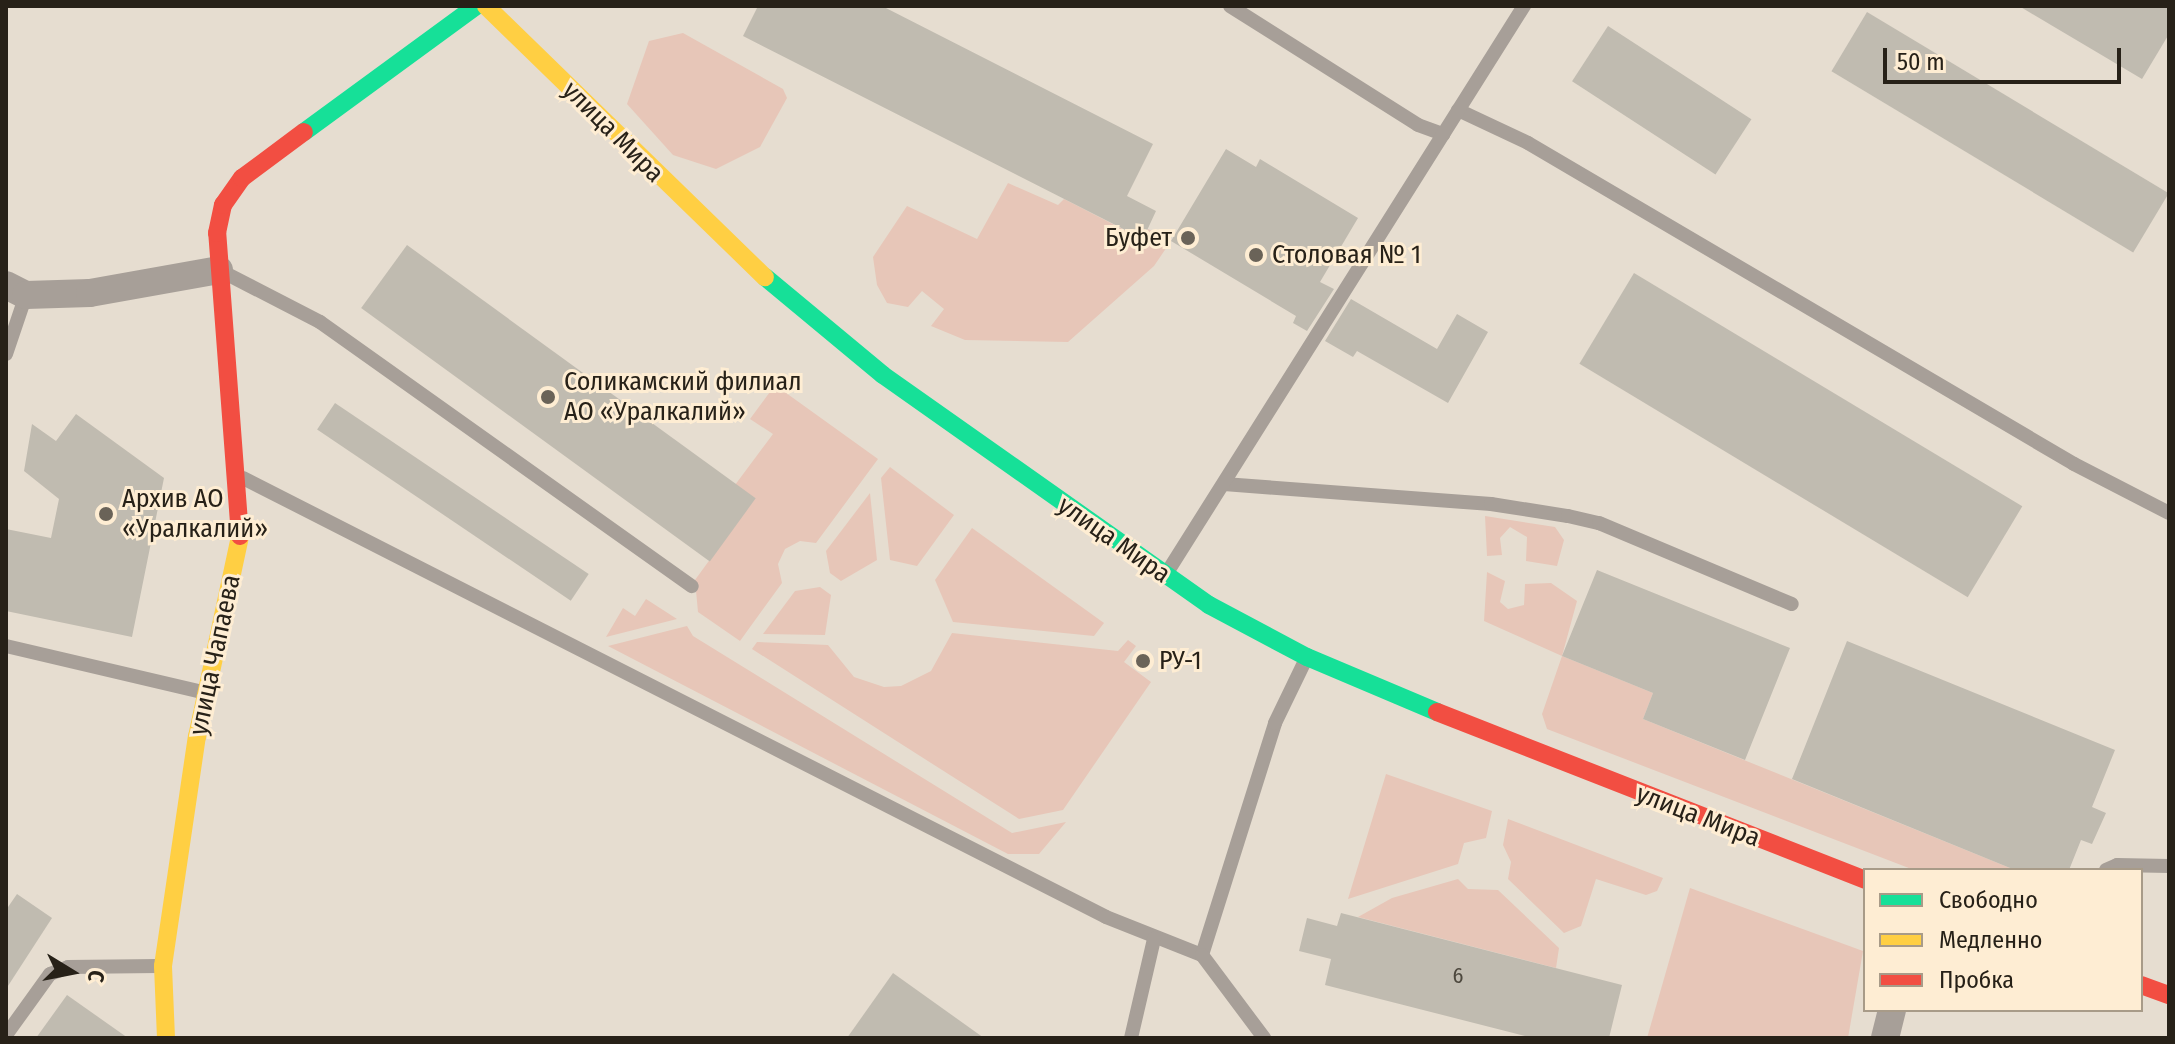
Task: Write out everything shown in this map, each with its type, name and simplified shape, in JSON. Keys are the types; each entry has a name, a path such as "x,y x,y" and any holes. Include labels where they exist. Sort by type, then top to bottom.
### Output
{"main road":[{"name":"улица Чапаева","path":"166,1038 163,966 206,693 241,532 219,270 217,233 223,205 242,178 476,6"},
{"name":"улица Мира","path":"486,6 739,256 883,375 1164,577 1307,657 1524,749 1863,879"},
{"path":"2143,986 2169,995"}],"street":[{"path":"13,293 90,293 219,270"},
{"path":"1885,1038 1892,1012"}],"lane":[{"path":"1230,6 1418,125 1443,134"},
{"path":"1164,577 1524,6"},
{"path":"1458,110 1528,143 2074,464 2169,513"},
{"path":"219,270 320,322 692,586"},
{"path":"6,354 13,293"},
{"path":"236,474 1154,939 1202,955 1264,1038"},
{"path":"1224,484 1491,504 1568,516 1599,523 1792,604"},
{"path":"6,646 206,693"},
{"path":"1202,955 1275,723 1307,657"},
{"path":"2110,868 2117,865 2169,866"},
{"path":"1131,1038 1154,939"},
{"path":"6,1035 50,974 68,967 163,966"}],"shaded area":[{"path":"683,33 783,89 787,98 760,147 716,169 673,155 627,104 649,41"},
{"path":"1008,183 1058,205 1064,199 1142,239 1148,229 1171,241 1154,266 1068,342 965,340 931,326 944,309 922,291 908,307 887,303 877,285 873,257 907,206 977,239"},
{"path":"775,385 878,459 816,543 800,541 785,549 778,564 782,583 740,641 698,612 695,580 754,499 735,485 773,434 750,419"},
{"path":"890,467 954,515 917,566 890,560 881,478"},
{"path":"870,493 877,560 841,581 830,573 826,551"},
{"path":"1485,516 1555,527 1564,540 1557,566 1526,561 1527,537 1510,527 1500,538 1502,555 1487,556"},
{"path":"972,528 1104,623 1094,636 953,622 935,580"},
{"path":"1487,572 1505,581 1500,602 1508,609 1524,605 1525,584 1551,583 1577,601 1562,656 1484,621"},
{"path":"820,587 831,595 825,635 763,634 795,591"},
{"path":"646,599 677,619 606,637 623,608 635,616"},
{"path":"687,626 693,636 1012,833 1066,822 1039,854 1008,854 608,646"},
{"path":"952,633 1118,651 1128,640 1136,646 1124,662 1151,682 1063,810 1019,819 752,649 757,642 828,645 854,677 884,687 901,686 931,671"},
{"path":"1562,656 1653,693 1643,719 2010,868 1909,868 1547,729 1542,714"},
{"path":"1386,774 1492,811 1486,838 1464,843 1458,864 1348,899"},
{"path":"1508,819 1663,878 1657,891 1646,895 1596,879 1581,926 1564,933 1508,879 1511,862 1503,845"},
{"path":"1458,879 1468,889 1498,890 1559,948 1556,968 1358,917 1392,898"},
{"path":"1690,888 1863,951 1848,1038 1647,1038"}],"building":[{"path":"758,6 882,6 1153,144 1127,196 1156,211 1143,239 743,36"},
{"path":"2019,6 2169,6 2169,34 2142,79"},
{"path":"1867,12 2169,193 2133,252 1831,71"},
{"path":"1608,26 1751,119 1715,174 1572,81"},
{"path":"1226,149 1256,167 1260,159 1358,218 1320,282 1334,289 1307,331 1293,323 1296,316 1171,241"},
{"name":"Соликамский филиал АО «Уралкалий»","path":"407,245 756,498 710,561 361,308"},
{"path":"1634,273 2022,506 1968,597 1579,364"},
{"path":"1351,299 1437,349 1457,314 1488,332 1448,403 1357,351 1353,357 1325,341"},
{"path":"335,403 589,574 571,601 317,430"},
{"name":"Архив АО «Уралкалий»","path":"76,414 164,478 132,637 6,611 6,529 51,538 59,499 24,471 32,424 56,441"},
{"path":"1597,570 1790,648 1745,760 1643,719 1653,693 1562,656"},
{"path":"1847,641 2115,750 2092,807 2106,813 2092,844 2081,840 2070,868 2010,868 1792,779"},
{"path":"17,894 52,918 6,989 6,910"},
{"path":"1341,913 1622,985 1609,1038 1533,1038 1325,985 1331,959 1299,951 1307,918 1337,926"},
{"path":"893,973 984,1038 847,1038"},
{"path":"67,995 128,1038 36,1038"}],"traffic: fast":[{"path":"304,132 476,6"},
{"path":"765,277 883,375 1209,605 1307,657 1437,712"}],"traffic: slow":[{"path":"486,6 765,277"},
{"path":"166,1038 163,966 197,737 240,536"}],"traffic: jam":[{"path":"240,536 217,233 223,205 242,178 304,132"},
{"path":"1437,712 1863,879"},
{"path":"2143,986 2169,995"}],"place":[{"name":"Буфет","path":"1188,238"},
{"name":"Столовая № 1","path":"1256,255"},
{"name":"Соликамский филиал АО «Уралкалий»","path":"548,397"},
{"name":"Архив АО «Уралкалий»","path":"106,514"},
{"name":"РУ-1","path":"1143,661"}]}
